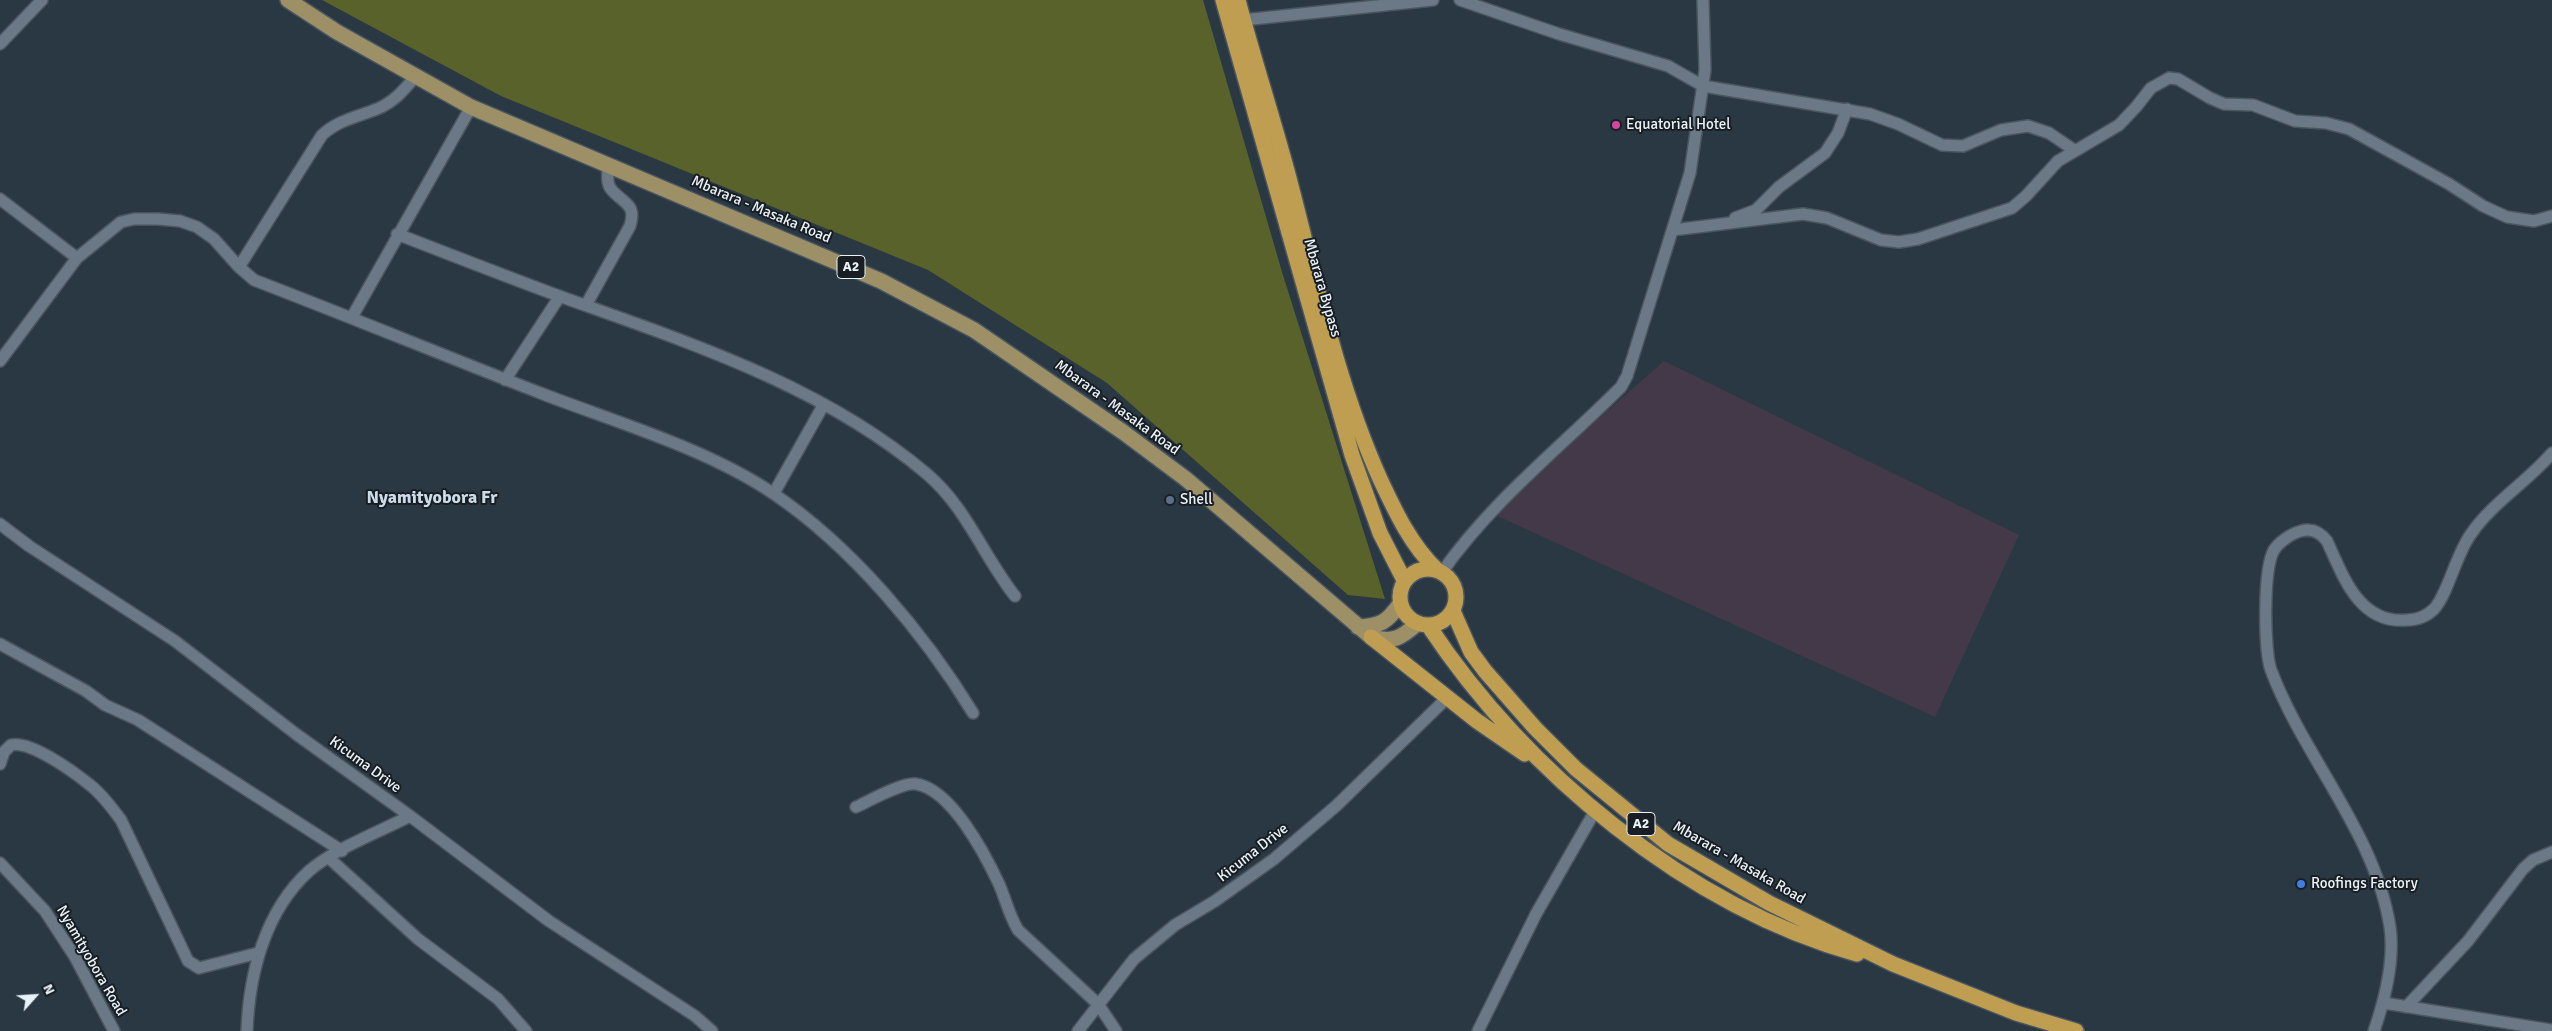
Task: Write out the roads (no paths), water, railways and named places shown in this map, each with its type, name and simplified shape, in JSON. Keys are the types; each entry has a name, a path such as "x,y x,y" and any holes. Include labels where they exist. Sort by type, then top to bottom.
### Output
{"highway":[{"name":"Mbarara Bypass","path":"1223,0 1352,455 1380,533 1404,580"},
{"name":"Mbarara Bypass","path":"1238,0 1283,154 1329,331 1364,444 1395,511 1422,555 1439,571"},
{"path":"1400,604 1400,590 1404,580 1419,569 1439,571"},
{"name":"A2","path":"1439,571 1449,578 1456,591 1452,610"},
{"name":"A2","path":"1400,604 1407,616 1423,624"},
{"path":"1423,624 1442,621 1452,610"},
{"name":"Mbarara - Masaka Road","path":"1452,610 1462,636 1485,671 1535,728 1576,769 1639,822 1668,844 1769,903 1893,964"},
{"name":"Mbarara - Masaka Road","path":"1423,624 1491,707 1546,766 1595,811 1700,885 1795,933 1893,964 2016,1013 2076,1031"},
{"name":"A2","path":"1371,637 1505,742 1546,766"},
{"path":"1477,721 1484,720 1490,713 1491,707"}],"main road":[{"name":"Mbarara - Masaka Road","path":"288,0 337,32 471,107 881,281 974,330 1115,426 1186,479 1371,637"},
{"path":"1358,627 1373,626 1388,620 1400,604"},
{"path":"1371,637 1391,641 1423,624"}],"street":[{"path":"0,44 42,0"},
{"path":"1244,20 1433,0"},
{"path":"1460,0 1559,34 1668,66 1702,86 1847,109 1898,124 1942,145 1953,147 1973,143 2008,128 2028,126 2044,131 2074,150"},
{"path":"1439,571 1500,502 1537,464 1621,387 1674,230 1690,173 1702,86 1705,37 1703,0"},
{"path":"239,267 322,135 332,126 389,102 401,94 415,76"},
{"path":"1674,230 1803,214 1827,218 1881,240 1899,242 1918,239 2012,208 2026,196 2058,161 2118,125 2136,108 2151,88 2168,78 2178,79 2224,104 2253,105 2295,121 2326,124 2349,129 2449,184 2483,206 2507,217 2534,221 2552,216"},
{"path":"352,318 397,234 471,107"},
{"path":"1721,224 1756,210 1779,187 1825,153 1838,133 1847,109"},
{"path":"586,305 630,226 633,216 631,208 609,184 608,165"},
{"path":"0,198 77,258"},
{"path":"0,361 77,258 121,222 134,219 158,219 180,221 198,226 214,239 239,267 254,280 505,380 689,449 774,493 833,540 868,576 946,670 973,714"},
{"path":"397,234 560,296 672,335 824,404 863,426 928,475 959,510 1002,580 1015,596"},
{"path":"505,380 560,296"},
{"path":"774,493 824,404"},
{"path":"2374,1031 2384,1003 2391,948 2390,927 2376,877 2326,774 2290,716 2270,668 2265,633 2271,558 2274,550 2284,540 2300,531 2312,530 2322,534 2327,540 2353,595 2370,612 2397,621 2416,620 2427,615 2440,601 2471,534 2552,453"},
{"name":"Kicuma Drive","path":"0,524 29,546 175,641 296,734 410,816 549,921 695,1016 712,1031"},
{"path":"0,644 86,691 105,705 138,720 342,851"},
{"name":"Kicuma Drive","path":"1078,1031 1134,959 1175,925 1215,901 1274,859 1336,806 1448,697"},
{"path":"0,764 4,752 11,745 25,745 91,785 121,820 188,961 193,966 207,966 258,953"},
{"path":"856,807 914,783 930,788 946,800 974,838 999,884 1010,917 1018,930 1098,1004 1116,1031"},
{"path":"1478,1031 1536,914 1595,811"},
{"path":"248,1031 250,996 258,953 288,894 310,871 329,858 410,816"},
{"path":"2406,1007 2468,941 2523,869 2534,860 2552,852"},
{"path":"329,858 418,939 498,999 526,1031"},
{"name":"Nyamityobora Road","path":"0,862 45,910 75,957 114,1031"},
{"path":"2384,1003 2552,1030"}],"place":[{"name":"Equatorial Hotel","path":"1616,125"},
{"name":"Shell","path":"1170,500"},
{"name":"Roofings Factory","path":"2301,884"}],"district":[{"name":"Nyamityobora Fr","path":"432,498"}]}
